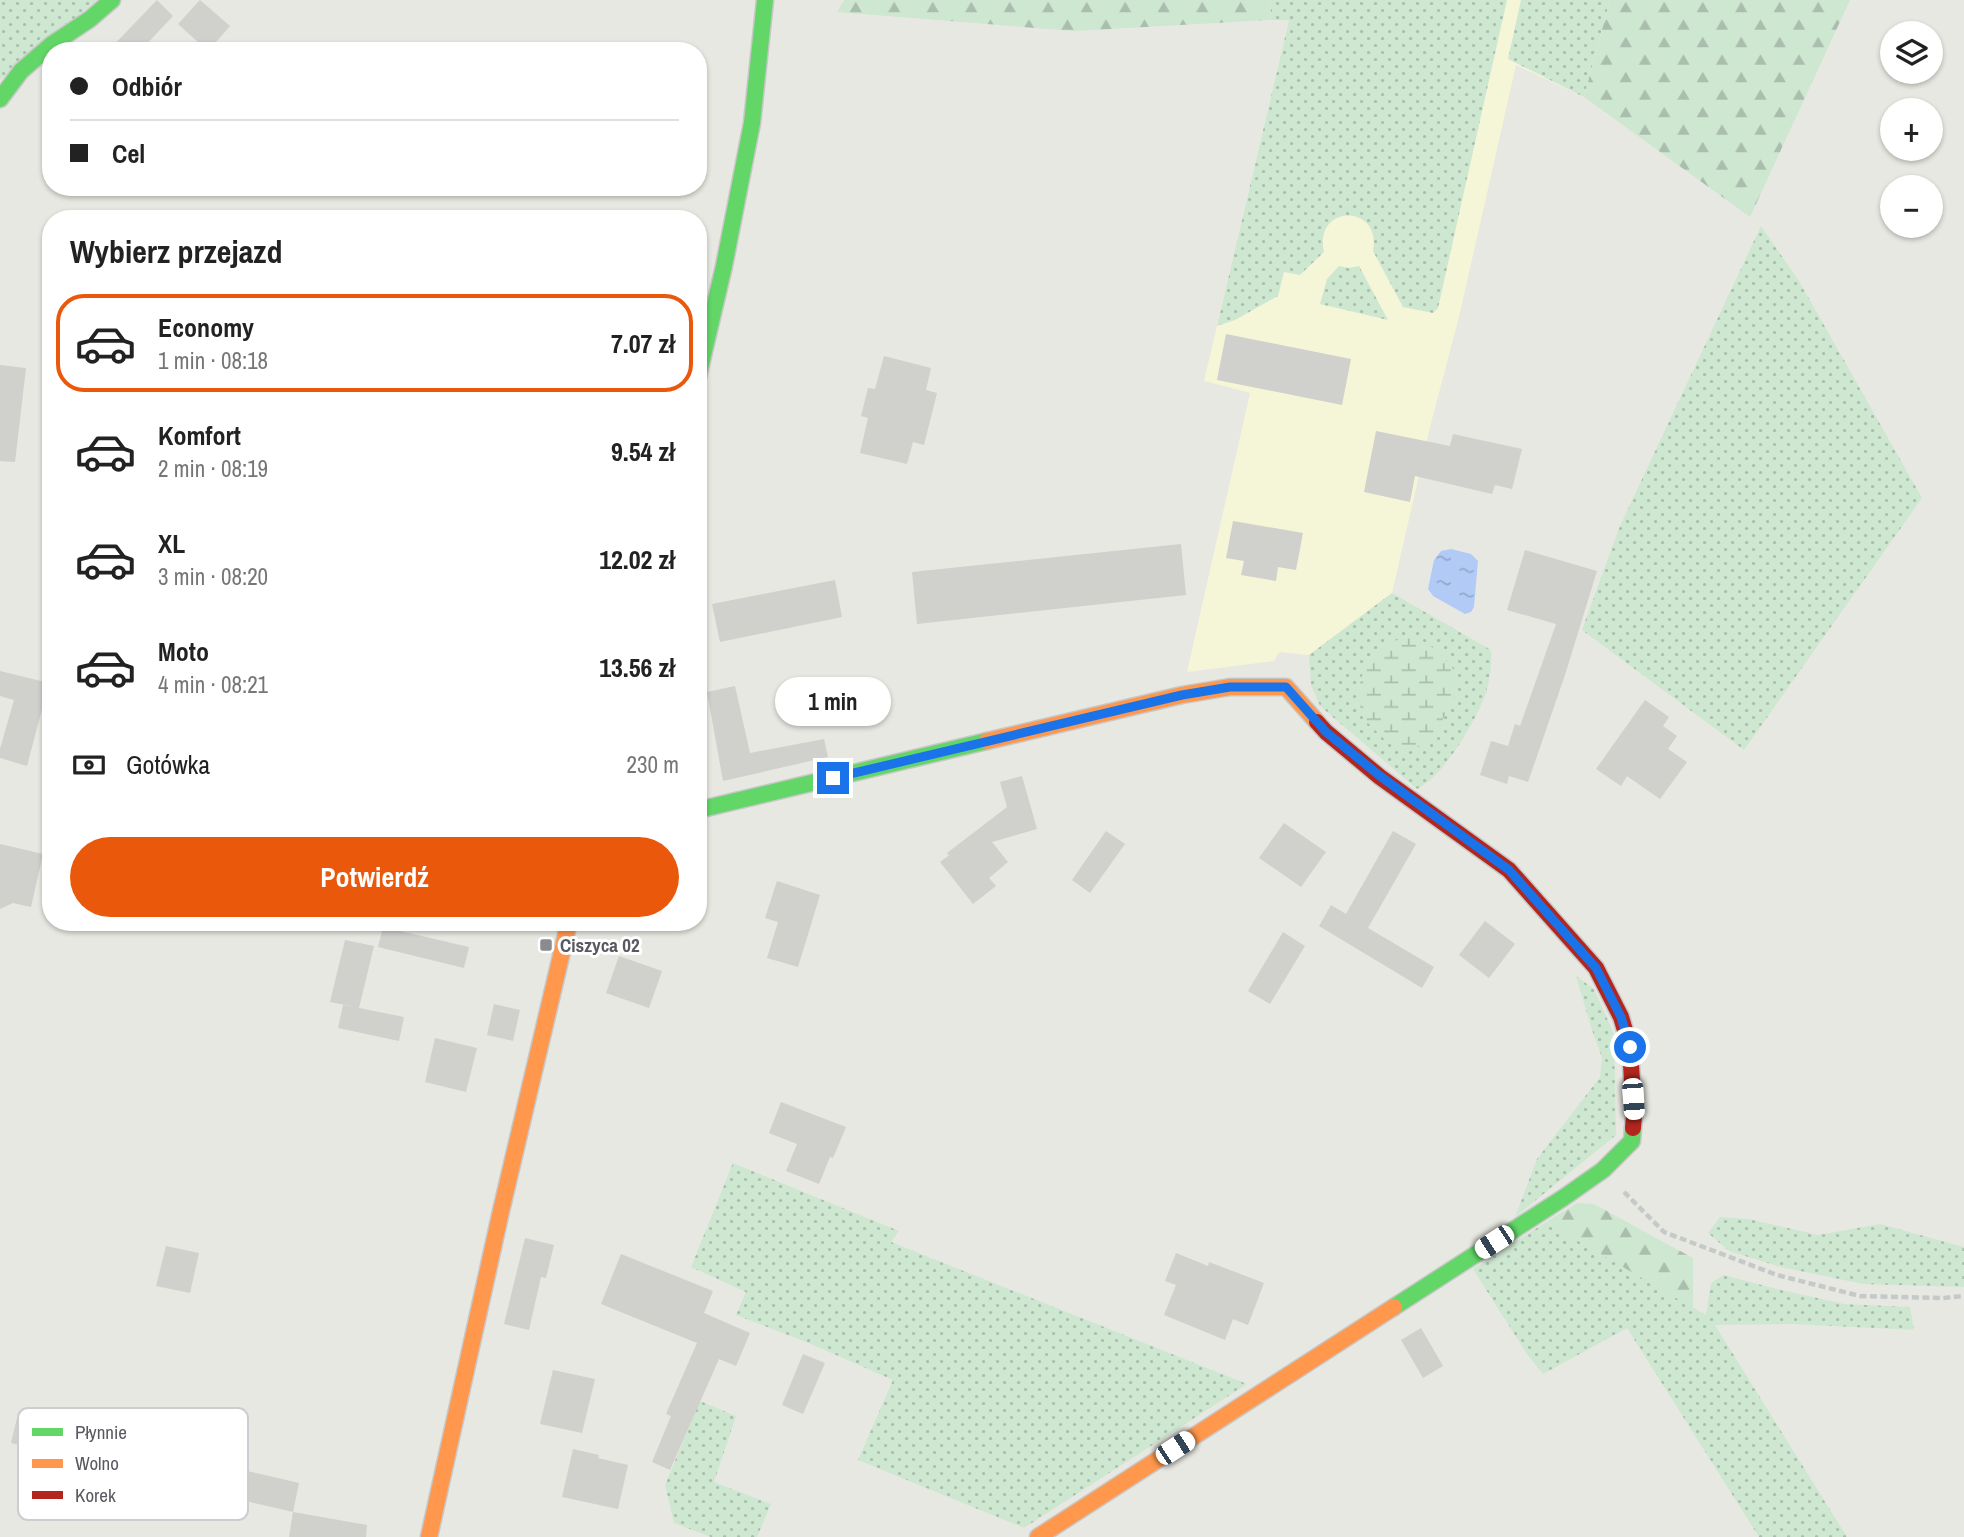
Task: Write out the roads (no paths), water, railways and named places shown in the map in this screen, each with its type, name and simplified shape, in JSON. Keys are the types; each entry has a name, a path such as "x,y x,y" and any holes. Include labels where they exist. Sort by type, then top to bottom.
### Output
{"street":[{"path":"58,42 112,0"},
{"path":"707,339 752,123 765,0"},
{"path":"0,99 21,71 42,53"},
{"path":"707,808 1182,695 1230,687 1286,687 1326,732 1390,784 1509,870 1596,968 1621,1017 1630,1047 1634,1116 1632,1141 1602,1170 1563,1198 1038,1537"},
{"path":"429,1537 501,1211 567,931"}],"water":[{"path":"1451,549 1471,554 1478,561 1474,607 1471,612 1465,614 1433,596 1428,589 1434,560 1441,551"}],"place":[{"name":"Ciszyca 02","path":"546,945"}]}
